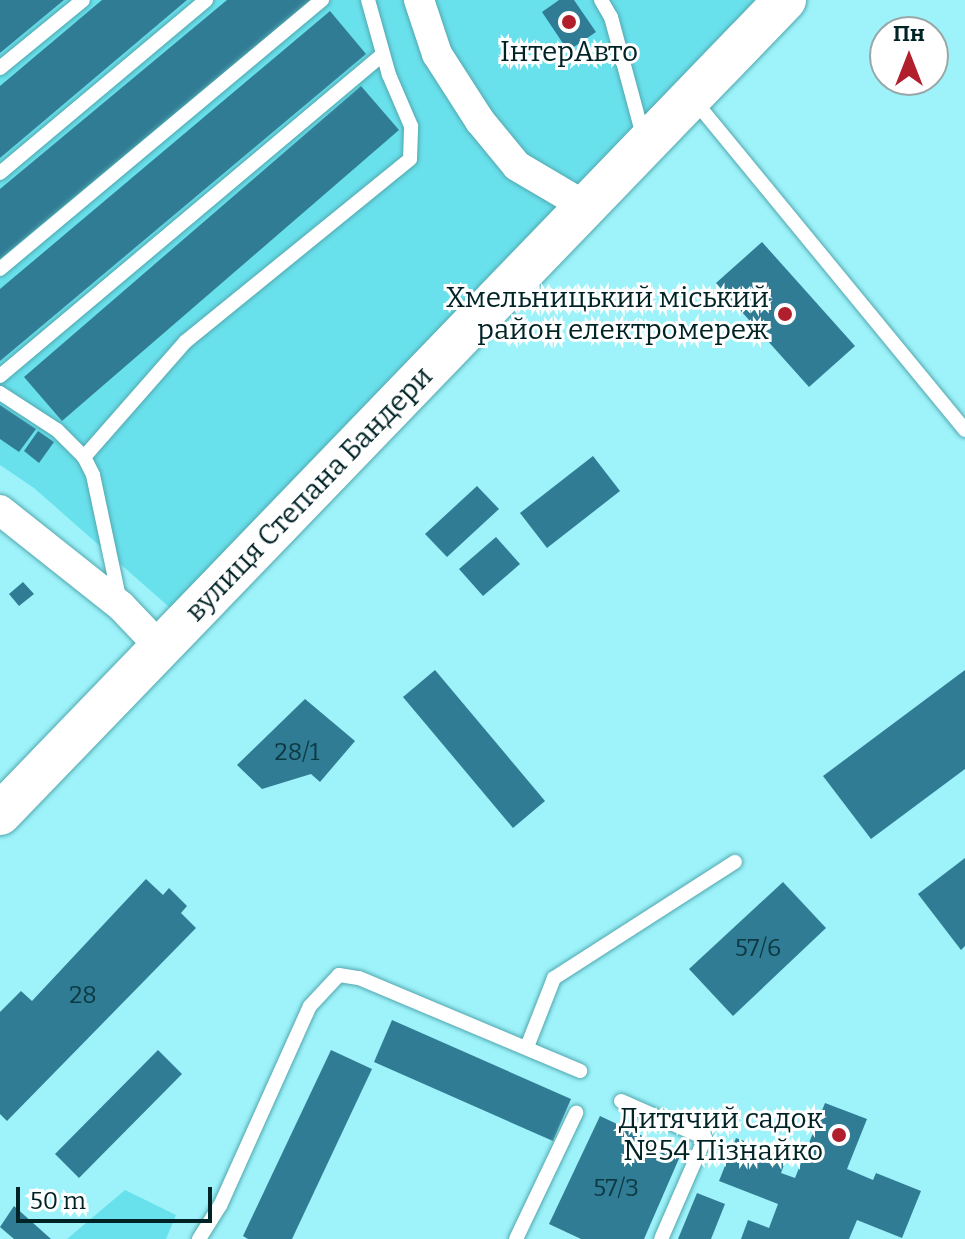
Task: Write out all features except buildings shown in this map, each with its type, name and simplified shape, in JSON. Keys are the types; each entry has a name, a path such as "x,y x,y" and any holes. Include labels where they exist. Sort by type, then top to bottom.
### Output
{"main road":[{"name":"вулиця Степана Бандери","path":"0,814 785,0"}],"street":[{"path":"419,0 437,54 480,121 517,166 585,206"},
{"path":"0,510 121,606 161,648"}],"lane":[{"path":"0,68 83,0"},
{"path":"0,173 206,0"},
{"path":"0,269 322,0"},
{"path":"84,457 185,342 410,159 411,126 383,54 368,0"},
{"path":"601,0 611,17 645,143"},
{"path":"0,376 383,54"},
{"path":"690,96 965,430"},
{"path":"0,393 57,430 84,457 93,475 121,606"},
{"path":"527,1047 554,978 735,862"},
{"path":"199,1239 220,1206 310,1006 323,986 339,975 527,1047 580,1071"},
{"path":"621,1101 705,1138 661,1239"},
{"path":"516,1239 576,1113"}],"shaded area":[{"path":"0,0 768,0 177,614 34,488 0,465"},
{"path":"125,1190 176,1215 166,1239 67,1239"}],"place":[{"name":"ІнтерАвто","path":"569,22"},
{"name":"Хмельницький міський район електромереж","path":"785,314"},
{"name":"Дитячий садок №54 Пізнайко","path":"839,1135"}]}
